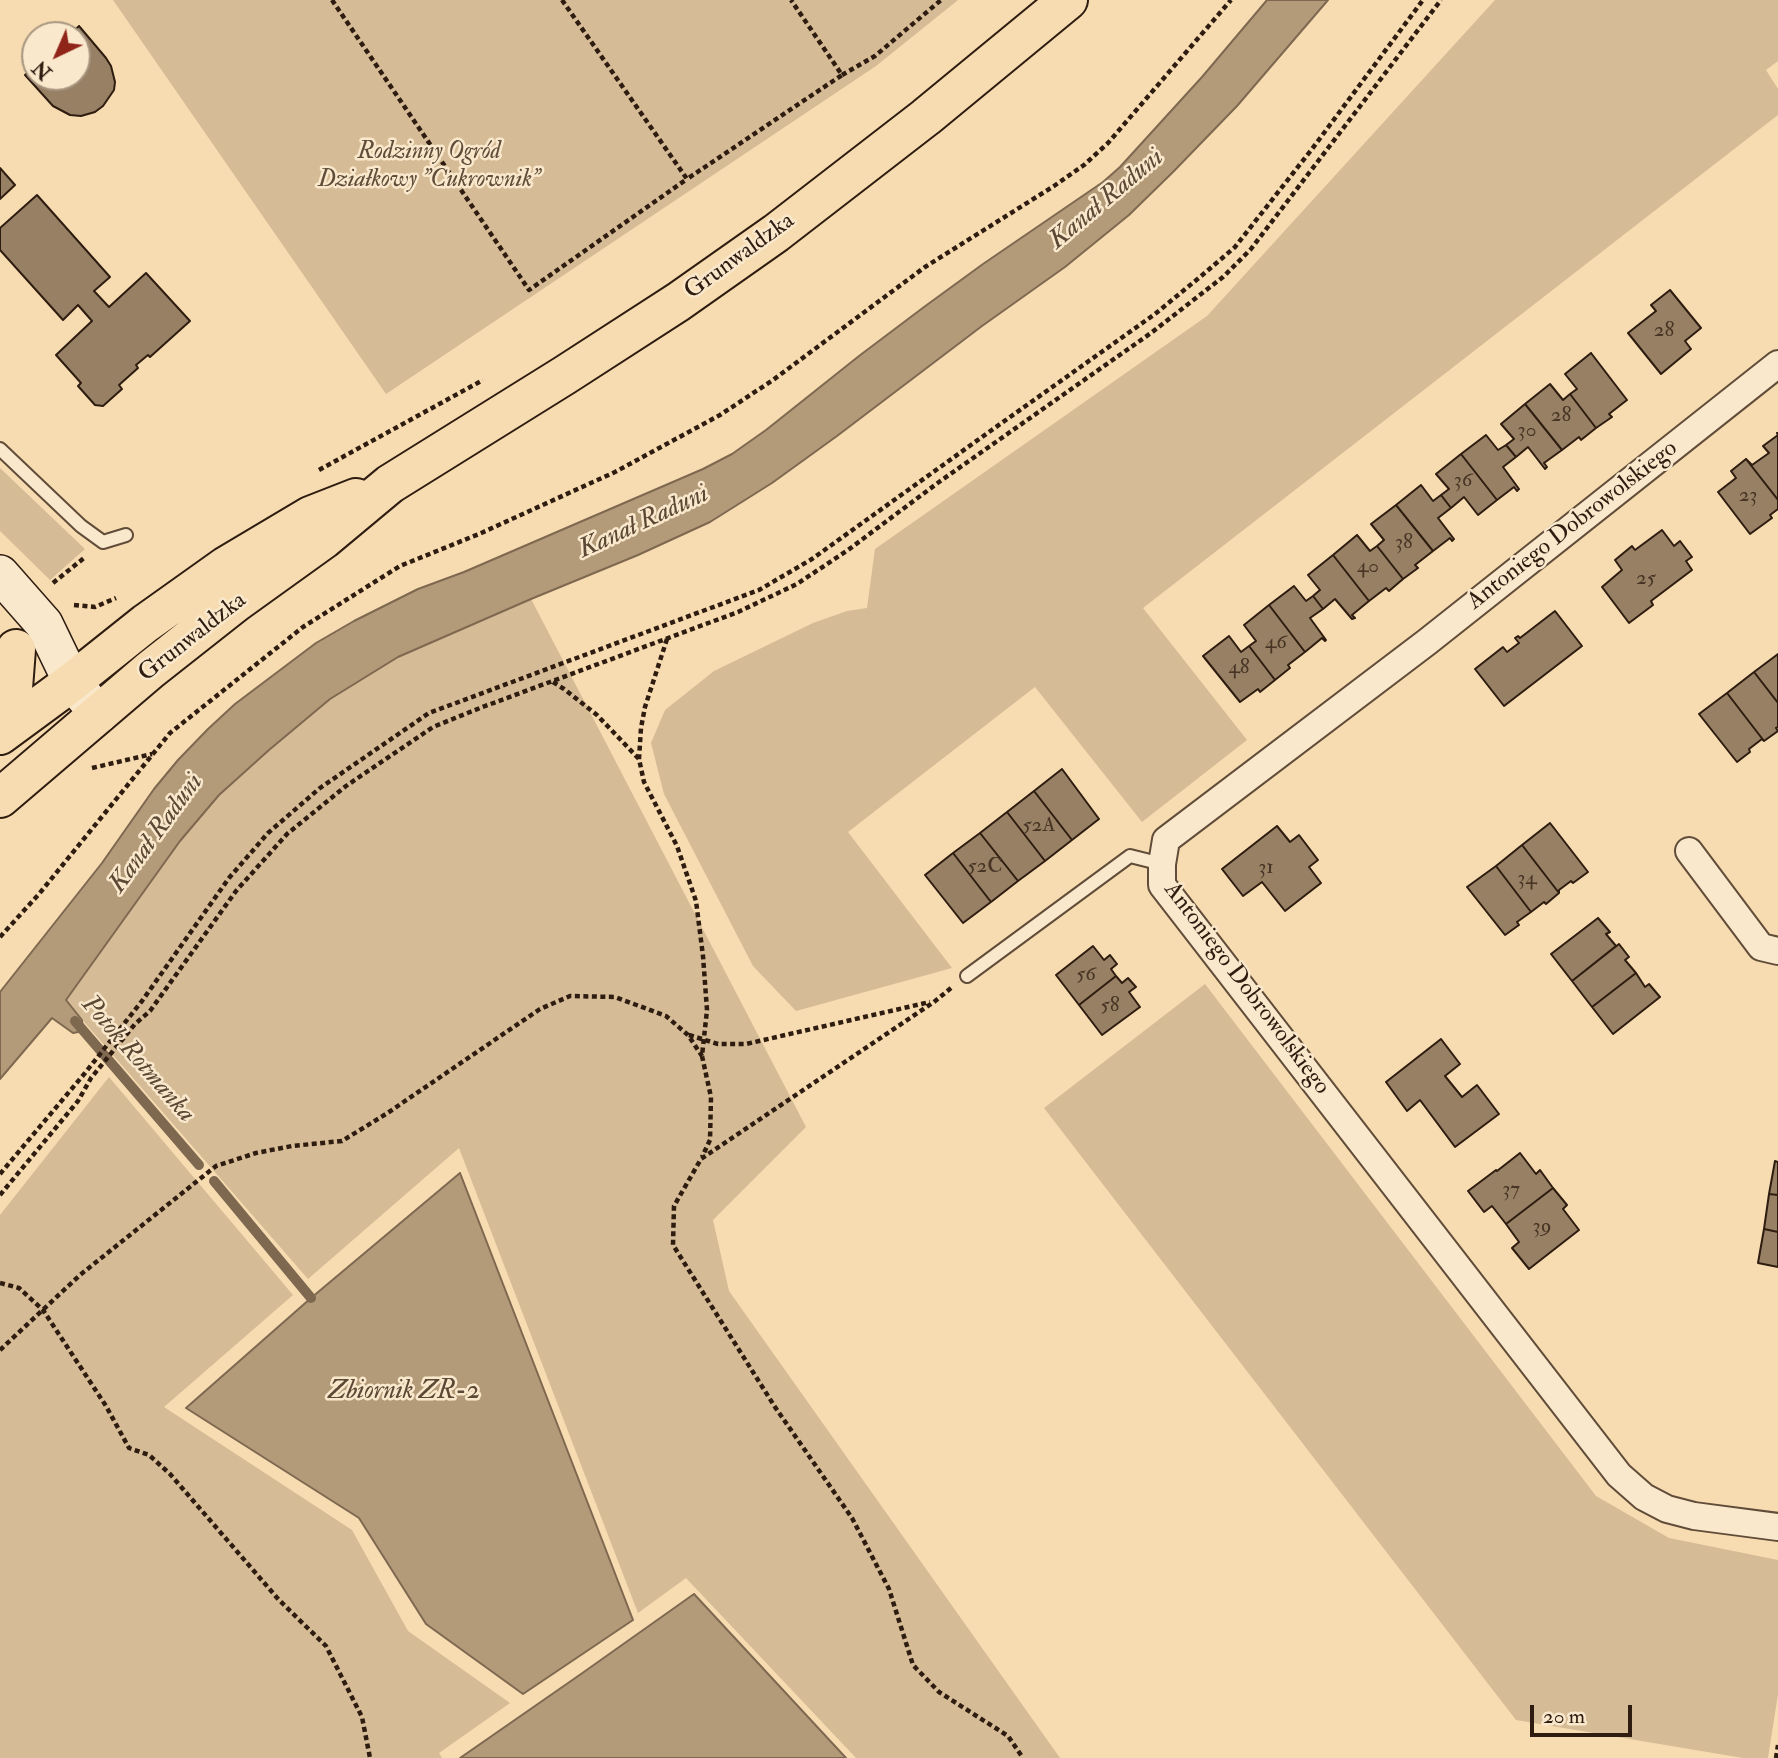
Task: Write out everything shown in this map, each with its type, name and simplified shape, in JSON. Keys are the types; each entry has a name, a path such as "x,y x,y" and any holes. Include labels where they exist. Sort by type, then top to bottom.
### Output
{"main road":[{"name":"Grunwaldzka","path":"0,798 150,670 235,603 324,539 390,484 678,302 776,233 926,117 1068,0"},
{"name":"Grunwaldzka","path":"5,731 146,623 226,566 310,516 390,484"},
{"path":"0,574 44,624 72,682 99,714"},
{"path":"8,640 72,682"},
{"path":"5,731 8,640"}],"street":[{"name":"Antoniego Dobrowolskiego","path":"1778,364 1427,642 1166,840 1161,864 1162,885 1619,1475 1644,1497 1667,1510 1778,1527"},
{"path":"1689,850 1761,947 1778,951"}],"lane":[{"path":"0,449 81,526 103,542 125,535"},
{"path":"967,976 1130,856 1161,864"}],"path":[{"path":"332,0 529,290 687,179 842,75 875,56 941,0"},
{"path":"562,0 687,179"},
{"path":"791,0 842,75"},
{"path":"0,937 39,894 170,733 303,628 400,566 479,534 614,472 720,415 773,380 925,267 1054,186 1084,164 1108,143 1231,0"},
{"path":"0,1174 142,1001 229,878 268,833 320,788 429,713 760,590 812,559 1155,314 1235,247 1423,0"},
{"path":"0,1195 78,1101 91,1078 135,1024 150,1012 236,891 287,834 346,786 433,727 745,610 811,576 1151,333 1215,284 1240,261 1441,0"},
{"path":"318,471 491,376"},
{"path":"47,585 54,583 103,542"},
{"path":"66,603 95,607 116,598"},
{"path":"667,639 645,706 639,759 644,782 677,846 696,901 707,1010 702,1056 711,1097 710,1140 674,1206 673,1245 775,1408 852,1518 889,1589 914,1665 939,1692 1008,1736 1023,1758"},
{"path":"552,682 597,715 639,759"},
{"path":"84,771 153,754"},
{"path":"701,1159 934,1002 967,976"},
{"path":"0,1350 80,1275 216,1166 256,1153 342,1141 540,1009 570,996 615,997 666,1016 688,1035 702,1056"},
{"path":"688,1035 718,1044 746,1044 934,1002"},
{"path":"0,1283 19,1288 43,1310 106,1406 129,1448 149,1455 170,1474 279,1600 326,1646 362,1717 370,1758"},
{"path":"1776,1758 1778,1745"}],"green space":[{"name":"Rodzinny Ogród Działkowy \"Cukrownik\"","path":"113,0 958,0 876,66 386,394"},
{"path":"1495,0 1778,0 1778,61 1766,70 1778,89 1778,115 1143,608 1247,740 1142,822 1035,687 848,832 952,968 796,1011 753,966 664,794 651,743 665,710 714,671 813,623 847,611 867,608 875,549 1207,316"},
{"path":"0,468 85,549 50,580 0,531"},
{"path":"531,599 806,1127 713,1220 729,1291 1060,1758 856,1758 686,1578 638,1613 459,1148 308,1279 65,1000 180,841 219,795 269,750 330,699 398,657"},
{"path":"1205,984 1596,1496 1669,1538 1778,1560 1778,1694 1768,1758 1743,1758 1516,1720 1044,1108"},
{"path":"109,1077 293,1295 164,1407 352,1530 408,1631 510,1703 439,1753 442,1758 0,1758 0,1215"}],"water":[{"name":"Kanał Raduni","path":"1267,0 1328,0 1237,106 1173,172 1129,215 1065,267 772,483 710,522 398,657 330,699 269,750 219,795 180,841 66,1000 82,1020 83,1031 73,1033 52,1018 0,1079 0,992 102,863 154,789 178,760 235,704 316,643 354,621 418,589 464,572 732,454 924,307 1103,182 1202,77"},
{"name":"Zbiornik ZR-2","path":"460,1173 633,1620 523,1694 426,1624 359,1518 186,1408 311,1298"},
{"path":"694,1594 846,1758 460,1758 581,1674"}],"building":[{"path":"91,40 111,66 114,90 103,106 95,112 81,116 70,115 53,106 39,91 91,91"},
{"path":"0,168 15,185 0,199"},
{"path":"37,195 110,277 94,291 109,307 146,273 190,321 150,357 148,355 136,365 138,368 119,385 122,389 103,406 95,405 78,386 81,383 56,355 92,321 78,305 63,320 0,250 0,228"},
{"path":"1670,290 1701,328 1685,341 1691,349 1661,374 1628,333 1656,311 1651,305"},
{"path":"1591,353 1627,400 1609,414 1612,417 1596,428 1570,394 1577,389 1565,374"},
{"path":"1550,384 1563,400 1570,394 1596,428 1562,450 1525,404"},
{"path":"1525,404 1562,450 1544,463 1547,467 1545,469 1528,447 1516,457 1506,445 1514,439 1501,424"},
{"path":"1486,435 1498,450 1506,445 1516,457 1503,467 1519,489 1517,491 1514,487 1497,500 1461,454"},
{"path":"1778,435 1778,500 1746,459 1752,465 1769,453 1763,446"},
{"path":"1461,454 1497,500 1478,515 1464,497 1451,508 1441,495 1449,489 1436,474"},
{"path":"1746,459 1778,500 1778,509 1770,515 1772,518 1750,534 1718,492 1736,478 1731,471"},
{"path":"1421,485 1433,501 1441,495 1451,508 1438,518 1454,539 1452,541 1450,538 1433,551 1396,505"},
{"path":"1396,505 1433,551 1415,565 1418,568 1403,579 1377,546 1384,540 1371,524"},
{"path":"1662,530 1674,546 1680,541 1692,557 1686,561 1692,570 1651,601 1653,605 1629,623 1602,587 1622,570 1615,560 1632,546 1635,550"},
{"path":"1357,535 1370,551 1377,546 1403,579 1389,591 1386,588 1369,601 1333,555"},
{"path":"1333,555 1369,601 1352,615 1355,618 1352,619 1335,599 1323,609 1313,596 1320,590 1308,575"},
{"path":"1294,586 1306,601 1313,596 1323,609 1310,618 1326,640 1322,638 1305,652 1269,605"},
{"path":"1269,605 1305,652 1275,680 1249,646 1256,641 1244,625"},
{"path":"1555,611 1582,646 1504,706 1475,669 1503,647 1507,652 1519,643 1515,638 1520,638"},
{"path":"1229,636 1241,652 1249,646 1275,680 1260,692 1258,689 1240,702 1203,656"},
{"path":"1778,654 1778,703 1754,672"},
{"path":"1754,672 1778,703 1778,731 1764,741 1727,693"},
{"path":"1727,693 1764,741 1762,739 1749,749 1750,752 1737,762 1699,714"},
{"path":"1062,769 1099,819 1072,840 1034,791"},
{"path":"1034,791 1072,840 1045,861 1007,812"},
{"path":"1007,812 1045,861 1018,881 980,833"},
{"path":"1550,823 1588,872 1573,883 1571,881 1559,890 1559,893 1522,845"},
{"path":"1277,826 1290,842 1299,835 1318,860 1309,867 1321,883 1285,911 1262,882 1243,896 1222,869"},
{"path":"980,833 1018,881 991,902 953,853"},
{"path":"1522,845 1559,893 1531,912 1496,866"},
{"path":"953,853 991,902 963,923 925,875"},
{"path":"1496,866 1531,912 1505,935 1467,887"},
{"path":"1598,918 1610,932 1606,934 1616,946 1572,981 1551,954"},
{"path":"1619,944 1629,957 1625,960 1636,973 1592,1007 1572,981"},
{"path":"1093,946 1104,960 1110,955 1117,964 1111,969 1116,976 1079,1005 1056,975"},
{"path":"1636,973 1645,987 1649,984 1660,997 1613,1034 1592,1007"},
{"path":"1116,976 1122,983 1128,978 1136,987 1129,992 1140,1007 1102,1035 1079,1005"},
{"path":"1441,1039 1460,1064 1445,1076 1462,1097 1477,1085 1499,1114 1455,1147 1420,1100 1407,1111 1386,1082"},
{"path":"1520,1153 1536,1174 1540,1170 1553,1188 1506,1224 1492,1206 1484,1212 1468,1191"},
{"path":"1775,1161 1778,1162 1778,1195 1769,1194"},
{"path":"1553,1188 1567,1205 1563,1209 1579,1230 1529,1269 1512,1248 1519,1242 1506,1224"},
{"path":"1769,1194 1778,1195 1778,1232 1764,1229"},
{"path":"1764,1229 1778,1232 1778,1267 1758,1263"}],"waterway":[{"name":"Potok Rotmanka","path":"75,1021 199,1165"},
{"name":"Potok Rotmanka","path":"214,1181 311,1298"}]}
